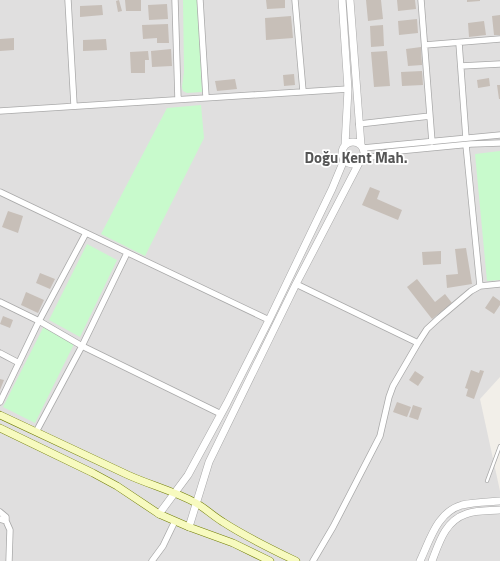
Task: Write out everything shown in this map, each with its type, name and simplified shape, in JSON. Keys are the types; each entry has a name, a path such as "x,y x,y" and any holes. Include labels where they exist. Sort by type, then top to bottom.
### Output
{"main road":[{"path":"0,415 147,484 175,493 196,503 236,530 286,559 296,561"},
{"path":"0,428 94,473 159,514 233,543 270,561"}],"street":[{"path":"68,0 74,105"},
{"path":"175,0 178,99"},
{"path":"200,0 206,97"},
{"path":"295,0 303,91"},
{"path":"159,514 188,475 221,414 269,320 332,189 344,160 342,151 345,145 348,89 342,0"},
{"path":"189,527 209,462 296,284 364,154 359,124 350,0"},
{"path":"421,0 432,142"},
{"path":"425,45 500,39"},
{"path":"459,43 466,142 480,286"},
{"path":"461,66 500,64"},
{"path":"0,111 74,105 348,89"},
{"path":"359,124 430,116"},
{"path":"344,160 352,165 388,152 466,142 500,135"},
{"path":"345,145 351,142 358,143 362,146 432,142 500,142"},
{"path":"0,192 269,320"},
{"path":"0,402 39,321 86,233"},
{"path":"36,432 82,346 127,253"},
{"path":"296,284 418,343"},
{"path":"313,561 333,527 380,436 389,396 393,386 427,329 455,304 480,286 500,284"},
{"path":"0,302 39,321 82,346 221,414"},
{"path":"0,354 19,363"},
{"path":"420,561 441,518 449,510 462,505 500,501"},
{"path":"432,561 444,532 458,518 466,514 500,510"},
{"path":"0,512 6,517 10,530 9,561"},
{"path":"0,519 6,521"},
{"path":"152,561 175,521"}],"lane":[{"path":"487,481 499,454 500,446"}],"shaded area":[{"path":"0,0 500,0 500,377 480,399 500,491 500,561 0,561"}],"green space":[{"path":"183,0 198,0 202,92 187,93 183,91 182,87 184,72"},
{"path":"201,105 204,138 145,256 101,234 167,108"},
{"path":"500,151 500,280 487,281 475,154"},
{"path":"87,244 117,260 80,337 49,320"},
{"path":"44,326 74,344 35,423 3,407"}],"building":[{"path":"119,0 122,11 118,12 116,1"},
{"path":"125,0 141,0 141,11 126,11"},
{"path":"266,0 285,0 285,8 267,9"},
{"path":"366,0 381,0 383,19 368,21"},
{"path":"397,0 415,0 416,9 398,11"},
{"path":"467,0 480,0 480,1 467,2"},
{"path":"167,4 168,19 149,20 148,5"},
{"path":"102,5 103,15 80,17 80,6"},
{"path":"500,15 500,35 494,35 492,16"},
{"path":"291,16 293,38 266,40 265,18"},
{"path":"417,19 418,33 399,35 398,21"},
{"path":"484,21 486,35 469,37 468,23"},
{"path":"168,24 169,43 157,43 157,38 143,39 142,25"},
{"path":"383,25 384,46 371,47 370,26"},
{"path":"14,38 14,50 0,51 0,39"},
{"path":"106,39 107,50 83,51 83,40"},
{"path":"421,47 422,65 408,66 406,49"},
{"path":"171,49 172,66 152,67 151,51"},
{"path":"148,51 149,60 145,60 145,73 131,73 130,52"},
{"path":"387,51 390,86 374,87 371,52"},
{"path":"422,71 423,85 402,86 401,72"},
{"path":"294,74 295,85 284,86 283,75"},
{"path":"489,78 490,86 478,88 477,80"},
{"path":"235,79 237,89 217,91 215,81"},
{"path":"497,85 500,85 500,99 499,99"},
{"path":"370,187 380,191 377,199 402,210 398,220 362,205"},
{"path":"8,211 23,216 18,233 2,227"},
{"path":"466,248 472,284 447,288 446,275 458,274 455,249"},
{"path":"441,251 441,264 423,265 422,252"},
{"path":"40,273 55,279 50,289 36,283"},
{"path":"417,279 435,302 445,294 452,303 432,319 407,287"},
{"path":"26,292 44,300 38,313 21,305"},
{"path":"493,296 500,301 500,305 494,314 485,308"},
{"path":"3,316 13,320 10,328 0,324"},
{"path":"471,370 479,373 480,370 484,371 474,399 466,396 468,389 465,388"},
{"path":"415,371 424,377 418,386 409,380"},
{"path":"0,379 4,380 0,390"},
{"path":"397,402 411,407 407,417 393,412"},
{"path":"413,405 422,408 418,420 409,417"}],"district":[{"name":"Doğu Kent Mah.","path":"356,157"}]}
